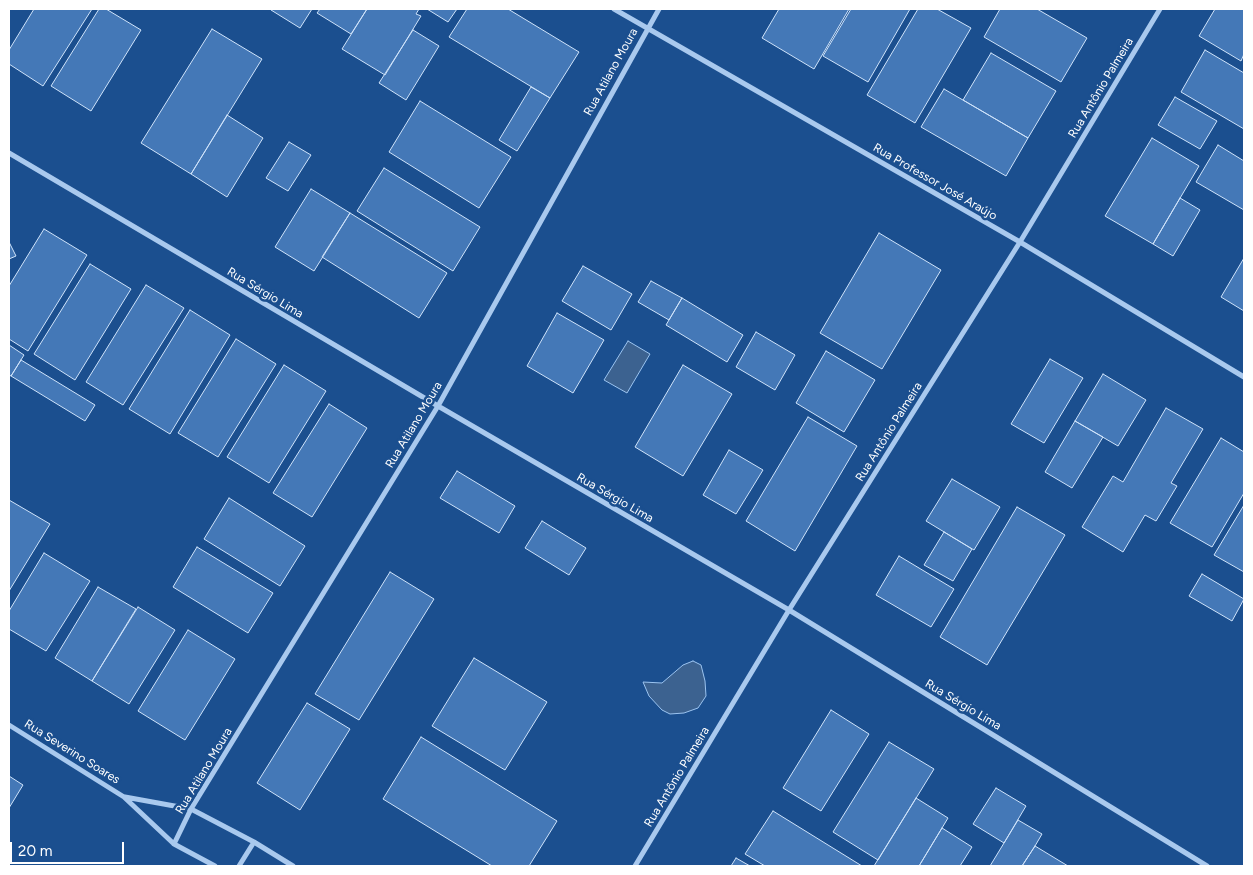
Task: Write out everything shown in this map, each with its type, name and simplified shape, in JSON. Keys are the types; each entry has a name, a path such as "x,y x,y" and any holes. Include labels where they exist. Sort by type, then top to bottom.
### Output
{"street":[{"name":"Rua Professor José Araújo","path":"614,9 1020,242 1244,377"},
{"name":"Rua Atilano Moura","path":"174,844 191,809 438,406 659,9"},
{"name":"Rua Antônio Palmeira","path":"635,866 789,610 1020,242 1160,9"},
{"name":"Rua Sérgio Lima","path":"9,153 789,610 1207,866"},
{"name":"Rua Severino Soares","path":"9,725 124,797 174,844 215,866"},
{"name":"Rua Severino Soares","path":"124,797 191,809 254,842 293,866"},
{"path":"239,866 254,842"}],"water":[{"path":"628,341 650,354 627,393 604,380"},
{"path":"693,661 701,665 706,696 698,708 684,713 670,714 662,710 649,696 643,682 662,683 683,665"}],"building":[{"path":"34,9 92,9 43,86 9,64 9,50"},
{"path":"99,9 106,9 141,30 91,111 51,86"},
{"path":"272,9 312,9 300,28"},
{"path":"320,9 367,9 351,34 317,13"},
{"path":"367,9 419,9 416,14 421,16 385,75 342,49"},
{"path":"427,9 457,9 448,22"},
{"path":"467,9 508,9 579,52 550,98 449,37"},
{"path":"779,9 849,9 814,69 762,38"},
{"path":"851,9 910,9 868,82 823,56"},
{"path":"918,9 937,9 971,28 915,123 867,95"},
{"path":"1000,9 1037,9 1087,38 1061,82 984,37"},
{"path":"1215,9 1244,9 1244,54 1241,61 1199,36"},
{"path":"212,29 262,59 191,174 141,143"},
{"path":"413,30 439,46 406,100 379,83"},
{"path":"1205,50 1244,73 1244,129 1181,92"},
{"path":"991,53 1056,91 1028,138 963,100"},
{"path":"531,87 550,98 517,151 499,140"},
{"path":"944,89 1028,138 1006,176 921,127"},
{"path":"1175,97 1217,121 1200,149 1158,125"},
{"path":"420,101 511,157 479,208 389,152"},
{"path":"227,115 263,138 227,197 191,174"},
{"path":"1152,138 1199,166 1153,244 1105,216"},
{"path":"289,142 311,155 288,191 266,178"},
{"path":"1218,145 1244,161 1244,210 1196,182"},
{"path":"384,168 480,227 453,271 357,211"},
{"path":"311,189 350,213 314,271 275,247"},
{"path":"1180,198 1200,210 1173,256 1153,244"},
{"path":"350,213 447,273 419,318 322,257"},
{"path":"44,229 87,255 28,351 9,339 9,286"},
{"path":"879,233 941,270 882,369 820,333"},
{"path":"9,242 16,256 9,259"},
{"path":"1244,258 1244,311 1221,297"},
{"path":"90,264 131,289 75,380 34,354"},
{"path":"583,266 632,294 611,330 562,301"},
{"path":"651,281 682,298 669,320 638,302"},
{"path":"146,285 184,308 123,405 86,382"},
{"path":"682,298 743,335 727,362 666,325"},
{"path":"190,310 230,335 170,434 129,409"},
{"path":"557,313 604,340 573,393 527,366"},
{"path":"756,332 795,355 775,390 736,367"},
{"path":"236,339 276,364 218,457 178,433"},
{"path":"9,345 24,355 11,376 9,375"},
{"path":"826,351 875,380 844,432 796,403"},
{"path":"1050,359 1083,378 1044,443 1011,424"},
{"path":"21,360 95,405 85,421 11,376"},
{"path":"284,365 326,391 269,483 227,457"},
{"path":"683,365 732,394 683,476 635,447"},
{"path":"1103,374 1146,400 1118,446 1075,421"},
{"path":"329,404 367,428 312,517 273,493"},
{"path":"1166,408 1203,429 1171,483 1177,486 1156,521 1145,515 1123,552 1082,527 1113,476 1123,482"},
{"path":"808,417 857,446 795,551 746,521"},
{"path":"1075,421 1103,437 1072,488 1045,472"},
{"path":"1221,438 1244,452 1244,493 1212,547 1170,523"},
{"path":"729,450 763,470 736,514 703,495"},
{"path":"457,471 515,506 499,533 440,498"},
{"path":"952,479 1000,507 974,550 926,521"},
{"path":"229,498 305,546 280,586 204,539"},
{"path":"9,500 50,524 9,591"},
{"path":"1244,505 1244,572 1214,555"},
{"path":"1017,507 1065,535 987,665 940,637"},
{"path":"542,521 586,548 569,575 525,548"},
{"path":"944,532 972,549 953,581 924,565"},
{"path":"197,547 273,593 248,633 173,587"},
{"path":"44,553 90,581 46,651 9,629 9,611"},
{"path":"899,556 954,589 931,627 876,595"},
{"path":"390,572 434,599 359,720 315,694"},
{"path":"1202,574 1244,599 1232,621 1189,596"},
{"path":"98,587 136,609 92,681 55,658"},
{"path":"138,607 175,630 129,704 92,681"},
{"path":"188,630 235,659 185,740 138,711"},
{"path":"474,658 547,702 505,770 432,726"},
{"path":"307,703 350,729 300,810 257,783"},
{"path":"831,710 869,734 821,811 783,788"},
{"path":"421,737 557,821 529,866 492,866 383,799"},
{"path":"889,742 934,769 878,860 833,832"},
{"path":"9,776 23,785 9,808"},
{"path":"996,788 1026,806 1004,843 973,824"},
{"path":"916,798 948,818 919,866 874,866"},
{"path":"773,811 862,866 765,866 745,854"},
{"path":"1018,820 1042,834 1035,846 1022,866 990,866"},
{"path":"942,828 972,847 960,866 919,866"},
{"path":"1035,846 1068,866 1022,866"},
{"path":"736,858 750,866 731,866"}]}
